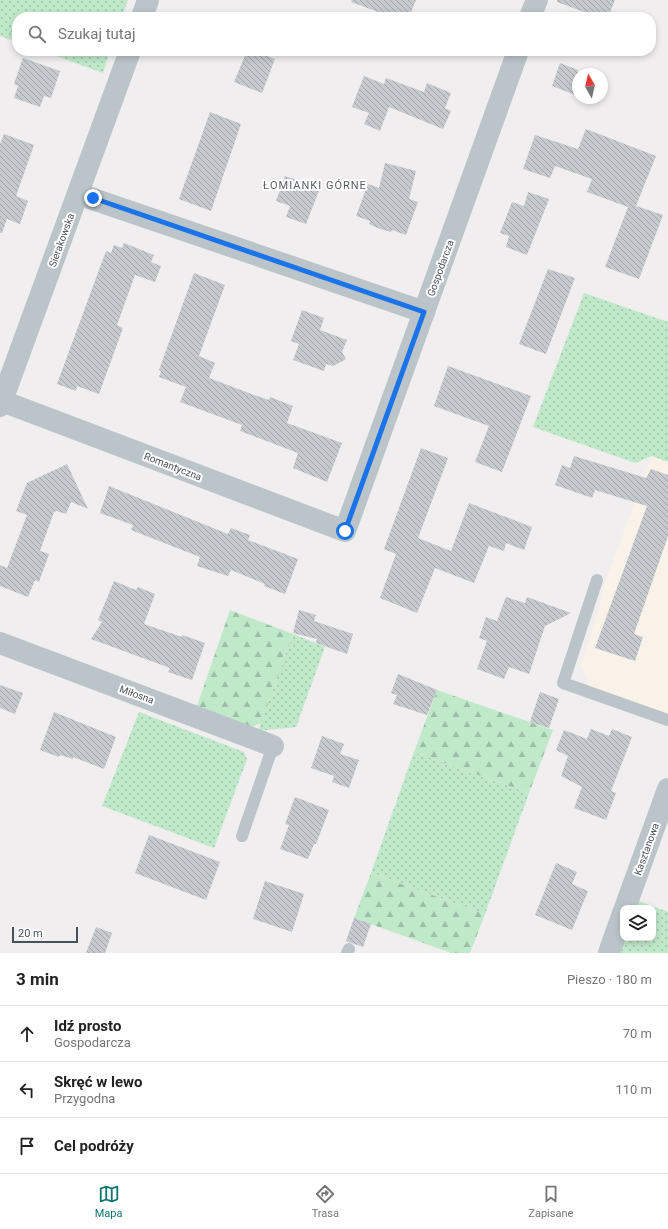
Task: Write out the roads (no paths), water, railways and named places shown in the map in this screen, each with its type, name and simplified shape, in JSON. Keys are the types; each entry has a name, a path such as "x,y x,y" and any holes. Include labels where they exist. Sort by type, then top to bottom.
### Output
{"street":[{"path":"144,12 148,0"},
{"path":"532,12 536,0"},
{"name":"Sierakowska","path":"1,404 128,56"},
{"name":"Gospodarcza","path":"345,531 516,56"},
{"path":"78,194 424,312"},
{"name":"Romantyczna","path":"1,404 345,531"},
{"name":"Miłosna","path":"0,643 273,746"},
{"name":"Kasztanowa","path":"626,905 668,789"},
{"path":"609,953 620,922"}],"lane":[{"path":"597,580 563,683 668,720"},
{"path":"242,836 273,746"}],"district":[{"name":"ŁOMIANKI GÓRNE","path":"315,185"}]}
